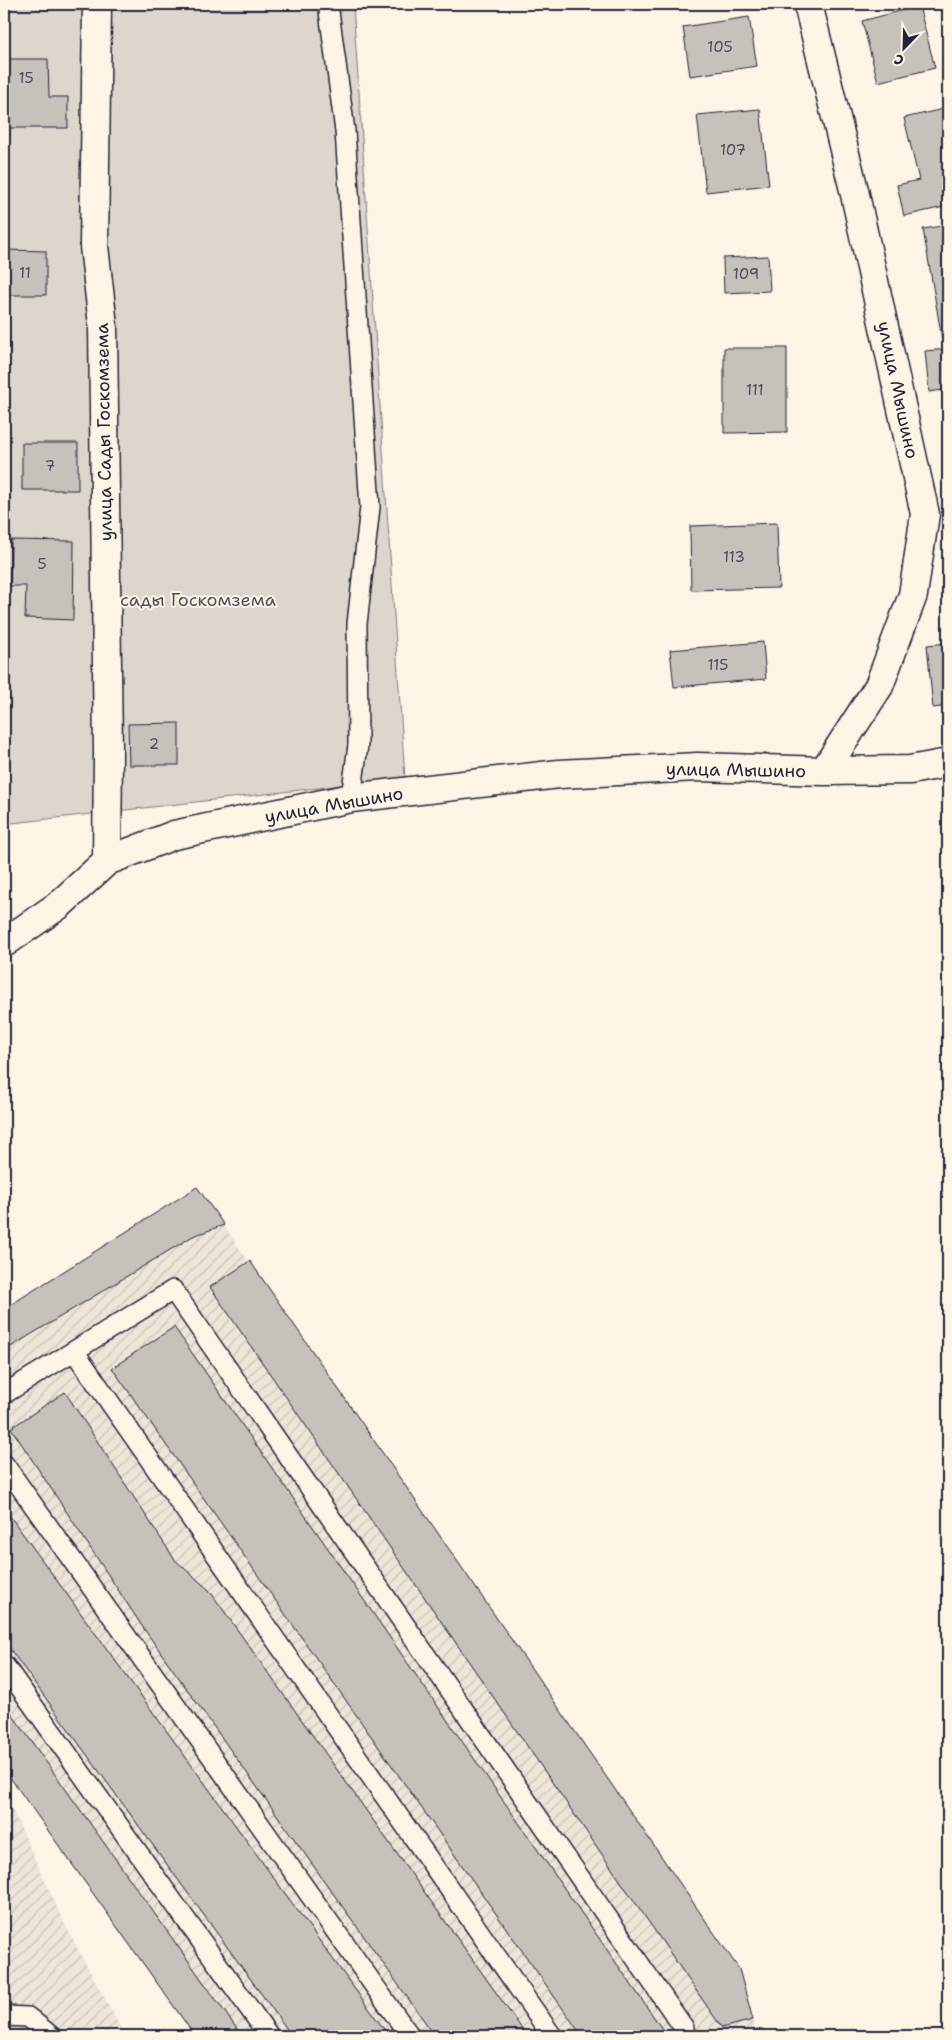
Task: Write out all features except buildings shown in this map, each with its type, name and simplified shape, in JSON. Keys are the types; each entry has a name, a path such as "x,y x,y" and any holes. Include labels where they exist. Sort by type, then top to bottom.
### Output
{"street":[{"name":"улица Сады Госкомзема","path":"97,4 94,246 103,325 108,752 107,861"},
{"name":"улица Мышино","path":"4,943 59,905 107,861 174,835 351,798 559,774 698,767 824,771 879,686 913,596 925,514 854,190 808,4"},
{"path":"824,771 910,770 948,763"}],"lane":[{"path":"328,4 344,131 370,507 357,624 358,745 351,798"},
{"path":"4,1394 173,1290 684,2028 685,2036"},
{"path":"74,1351 552,2036"},
{"path":"4,1464 410,2036"},
{"path":"4,1664 269,2036"},
{"path":"4,2016 28,2017 51,2036"}],"shaded area":[{"path":"197,1187 739,1969 757,2036 195,2036 4,1769 4,1309"},
{"path":"4,1791 65,1925 125,2036 4,2036"}],"green space":[{"name":"сады Госкомзема","path":"4,4 353,4 405,778 4,824"}]}
